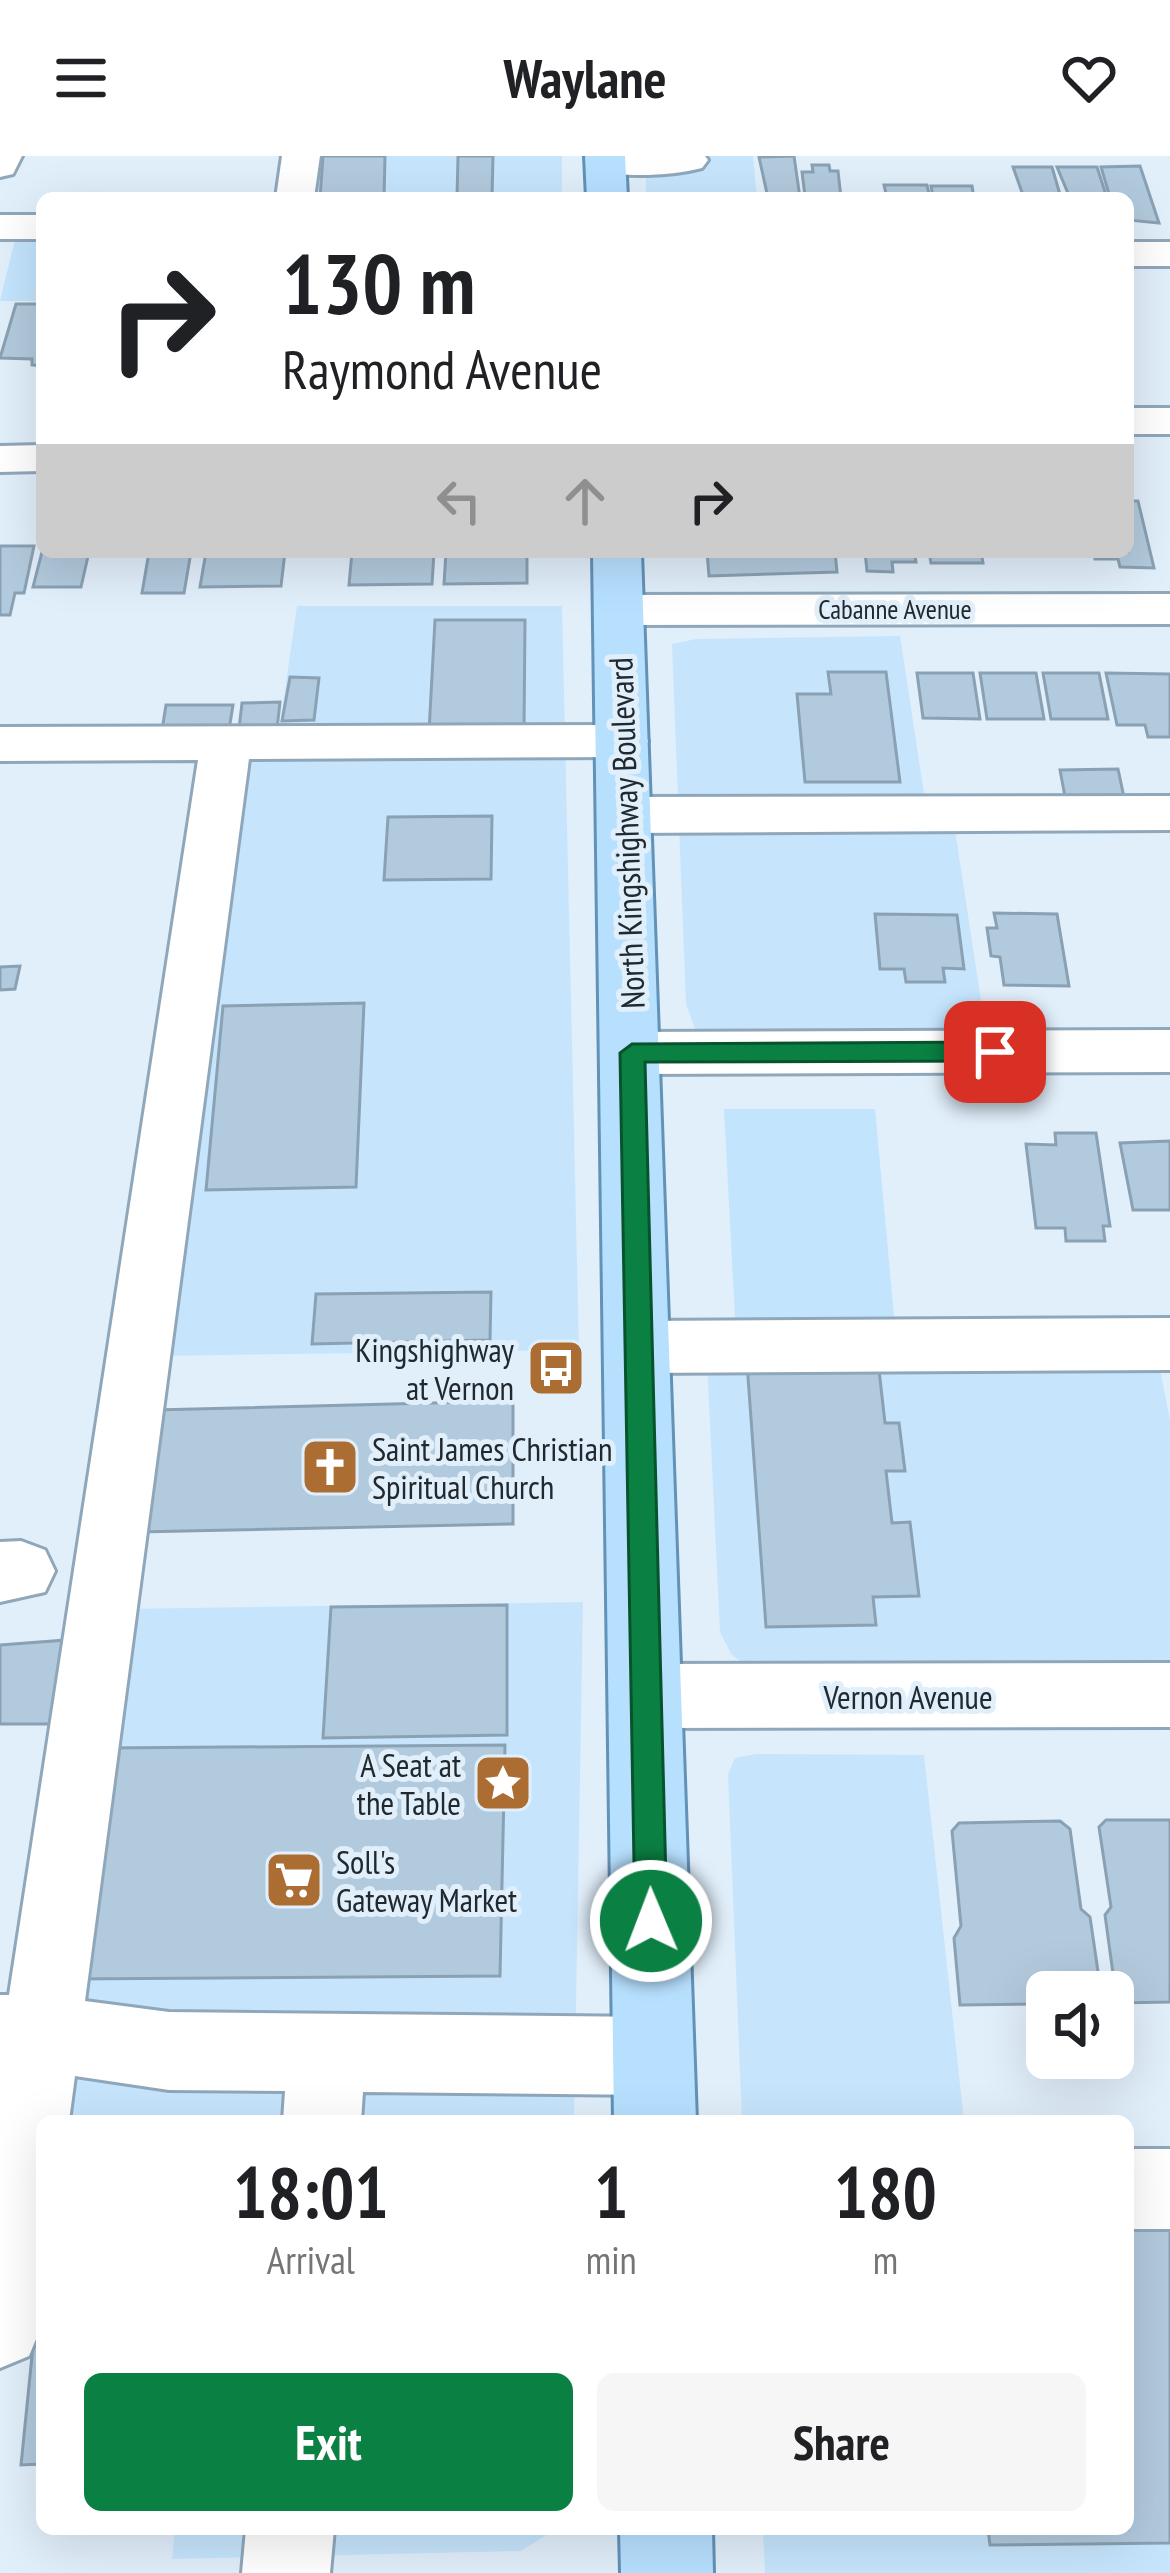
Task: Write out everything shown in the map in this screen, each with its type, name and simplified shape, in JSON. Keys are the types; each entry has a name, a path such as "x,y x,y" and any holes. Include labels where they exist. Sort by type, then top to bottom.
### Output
{"main road":[{"name":"North Kingshighway Boulevard","path":"618,581 654,2089"},
{"path":"666,2535 667,2573"}],"street":[{"path":"0,166 3,156"},
{"path":"296,192 301,156"},
{"path":"606,172 691,171"},
{"path":"0,227 36,227"},
{"path":"1134,254 1170,254"},
{"path":"1134,421 1170,421"},
{"path":"0,459 36,458"},
{"name":"Cabanne Avenue","path":"618,581 1170,609"},
{"path":"0,744 622,741"},
{"path":"0,2327 21,2033 226,743"},
{"path":"625,814 1170,813"},
{"path":"632,1053 1170,1051"},
{"path":"638,1347 1170,1343"},
{"name":"Vernon Avenue","path":"647,1696 1170,1695"},
{"path":"21,2033 169,2051 324,2088 654,2089"},
{"path":"1134,2189 1170,2189"},
{"path":"286,2573 289,2535"}],"shaded area":[{"path":"312,156 562,156 562,192 307,192"},
{"path":"646,156 753,156 756,192 646,192"},
{"path":"16,235 36,235 36,301 0,301"},
{"path":"297,606 562,606 579,1350 152,1356 236,755 276,753"},
{"path":"900,636 926,806 955,830 986,1033 695,1029 686,1004 672,644 696,639"},
{"path":"724,1109 875,1109 896,1337 736,1337"},
{"path":"1157,1355 1170,1420 1170,1662 746,1665 731,1654 720,1632 707,1362"},
{"path":"583,1602 574,2115 49,2115 121,1609"},
{"path":"756,1754 924,1755 963,2115 742,2115 728,1774 735,1758"},
{"path":"1170,2219 1170,2573 765,2573 763,2535 1134,2535 1134,2485"},
{"path":"174,2535 546,2535 521,2551 172,2559"}],"building":[{"path":"323,156 385,156 384,192 320,192"},
{"path":"458,156 493,156 492,192 457,192"},
{"path":"794,156 799,192 767,192 759,157"},
{"path":"812,165 829,165 830,171 838,171 840,192 804,192 802,172 813,172"},
{"path":"1140,166 1159,223 1134,221 1134,192 1108,192 1101,167"},
{"path":"1013,167 1052,167 1059,192 1022,192"},
{"path":"1057,167 1097,167 1105,192 1067,192"},
{"path":"884,185 927,185 929,192 886,192"},
{"path":"931,186 972,186 973,192 932,192"},
{"path":"16,304 36,304 36,365 32,359 0,358"},
{"path":"1134,501 1138,501 1154,568 1120,567 1118,559 1095,559 1134,558"},
{"path":"0,546 34,546 24,593 15,593 10,615 0,615"},
{"path":"40,558 88,558 81,587 33,587"},
{"path":"148,558 190,558 184,593 142,593"},
{"path":"205,558 284,558 281,586 200,587"},
{"path":"351,558 434,558 432,584 349,585"},
{"path":"446,558 527,558 527,583 444,584"},
{"path":"708,558 836,558 837,572 709,576"},
{"path":"866,558 915,558 916,562 892,562 893,572 867,571"},
{"path":"930,558 982,558 983,563 931,563"},
{"path":"435,620 525,620 524,731 429,732"},
{"path":"828,672 886,672 900,782 805,782 797,694 831,694"},
{"path":"917,673 973,673 980,719 923,718"},
{"path":"980,673 1036,673 1044,719 987,719"},
{"path":"1043,673 1099,673 1108,719 1051,719"},
{"path":"1106,673 1170,674 1170,737 1148,737 1145,725 1117,725"},
{"path":"290,677 319,678 314,720 282,721"},
{"path":"280,702 277,729 239,729 242,703"},
{"path":"166,705 233,705 229,730 162,730"},
{"path":"1118,769 1125,802 1066,802 1060,770"},
{"path":"492,816 491,879 384,880 388,817"},
{"path":"994,913 1057,914 1069,986 1004,985 1000,957 991,956 987,928 997,928"},
{"path":"875,914 957,915 964,969 943,968 945,982 906,982 904,969 880,969"},
{"path":"20,966 15,989 0,990 0,967"},
{"path":"364,1003 356,1187 206,1190 223,1006"},
{"path":"1055,1133 1096,1133 1110,1226 1103,1226 1105,1241 1066,1241 1065,1228 1036,1228 1026,1144 1056,1145"},
{"path":"1170,1141 1170,1210 1133,1210 1120,1143"},
{"path":"491,1292 490,1340 312,1344 316,1294"},
{"path":"878,1361 885,1423 899,1423 905,1471 886,1471 892,1523 910,1522 919,1596 873,1597 876,1625 766,1627 747,1363"},
{"name":"Saint James Christian Spiritual Church","path":"513,1401 513,1524 139,1532 154,1410"},
{"path":"507,1605 507,1735 323,1738 331,1607"},
{"path":"67,1640 59,1724 0,1724 0,1645"},
{"name":"Soll's Gateway Market","path":"505,1745 500,1976 72,1979 104,1748"},
{"path":"1106,1820 1170,1820 1170,2002 1134,2003 1134,1971 1113,1971 1105,1915 1111,1907 1099,1827"},
{"path":"1060,1821 1070,1829 1081,1909 1090,1917 1098,1971 1026,1971 1026,2004 960,2005 954,1938 961,1926 952,1831 959,1823"},
{"path":"1170,2227 1170,2543 990,2545 989,2535 1134,2535 1134,2228"},
{"path":"35,2326 36,2326 36,2464 21,2465"}],"place":[{"name":"Kingshighway at Vernon","path":"556,1368"},
{"name":"Saint James Christian Spiritual Church","path":"330,1467"},
{"name":"A Seat at the Table","path":"503,1783"},
{"name":"Soll's Gateway Market","path":"294,1880"}],"route":[{"path":"651,1921 632,1053 995,1052"}]}
